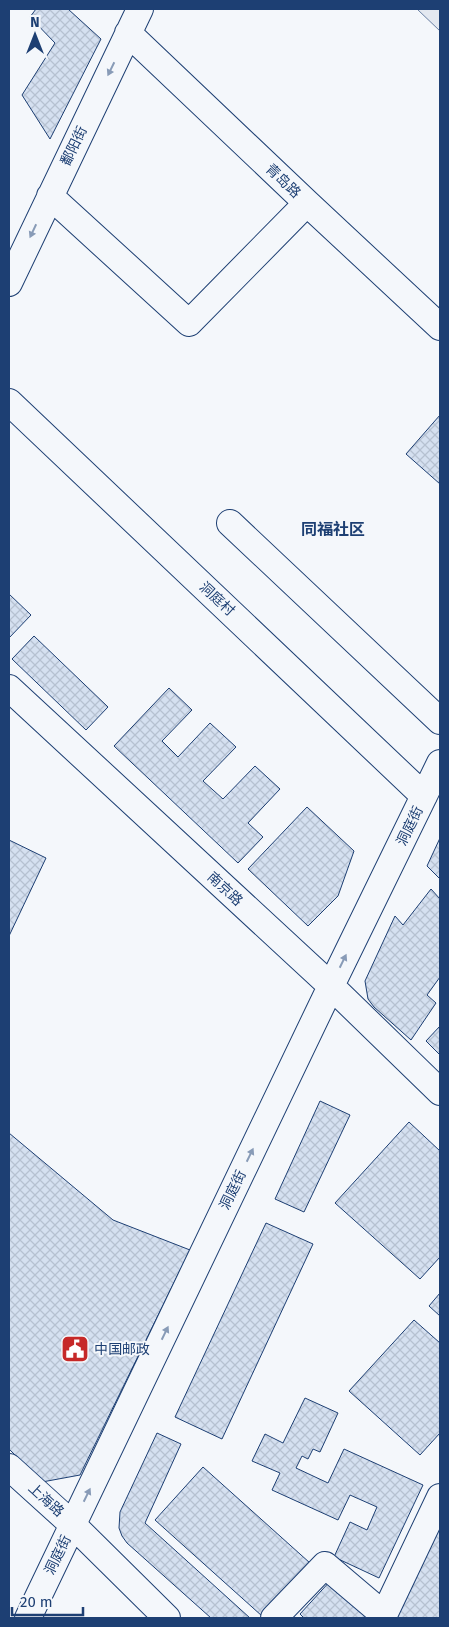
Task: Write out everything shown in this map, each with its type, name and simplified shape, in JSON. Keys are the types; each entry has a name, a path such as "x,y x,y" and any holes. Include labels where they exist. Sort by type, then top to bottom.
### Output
{"street":[{"name":"鄱阳街","path":"9,283 140,9"},
{"name":"青岛路","path":"128,33 440,327"},
{"path":"50,196 189,323 307,203"},
{"name":"洞庭村","path":"9,402 424,796"},
{"path":"230,523 440,720"},
{"name":"南京路","path":"9,688 331,986 440,1092"},
{"name":"洞庭街","path":"28,1618 440,763"},
{"name":"上海路","path":"9,1468 73,1525 167,1618"},
{"path":"278,1617 324,1564 384,1615 440,1497"}],"shaded area":[{"path":"417,9 440,9 440,31"}],"building":[{"path":"36,9 68,9 101,39 50,139 22,95 55,43 30,17"},
{"path":"440,415 440,484 406,454"},
{"path":"9,594 31,615 9,638"},
{"path":"34,636 108,707 86,730 12,659"},
{"path":"169,688 192,710 162,741 178,757 210,723 236,747 203,781 223,799 255,766 280,789 248,823 263,837 238,863 114,746"},
{"path":"307,807 354,851 338,896 308,926 248,869"},
{"path":"440,838 440,879 427,866"},
{"path":"9,840 46,858 9,936"},
{"path":"431,889 440,899 440,977 427,995 436,1003 411,1040 374,1007 368,999 365,981 395,916 403,925"},
{"path":"440,1026 440,1055 426,1041"},
{"path":"320,1101 350,1115 304,1212 275,1199"},
{"path":"409,1122 440,1151 440,1257 420,1279 335,1203"},
{"name":"中国邮政","path":"9,1133 113,1220 190,1250 80,1475 42,1482 9,1449"},
{"path":"266,1223 313,1244 222,1439 175,1417"},
{"path":"440,1293 440,1316 429,1306"},
{"path":"414,1320 440,1343 440,1433 420,1455 349,1391"},
{"path":"305,1398 338,1413 320,1452 313,1449 308,1459 302,1456 296,1468 328,1483 344,1449 423,1485 379,1578 334,1557 350,1522 367,1530 377,1507 350,1495 338,1520 272,1490 280,1473 252,1461 265,1434 283,1443"},
{"path":"157,1433 181,1444 145,1523 250,1618 211,1618 127,1543 122,1536 119,1528 120,1512"},
{"path":"203,1467 310,1563 262,1616 155,1520"},
{"path":"440,1516 440,1618 393,1618"},
{"path":"332,1579 376,1618 304,1618 300,1614"}],"place":[{"name":"中国邮政","path":"75,1349"}],"district":[{"name":"同福社区","path":"333,529"}]}
